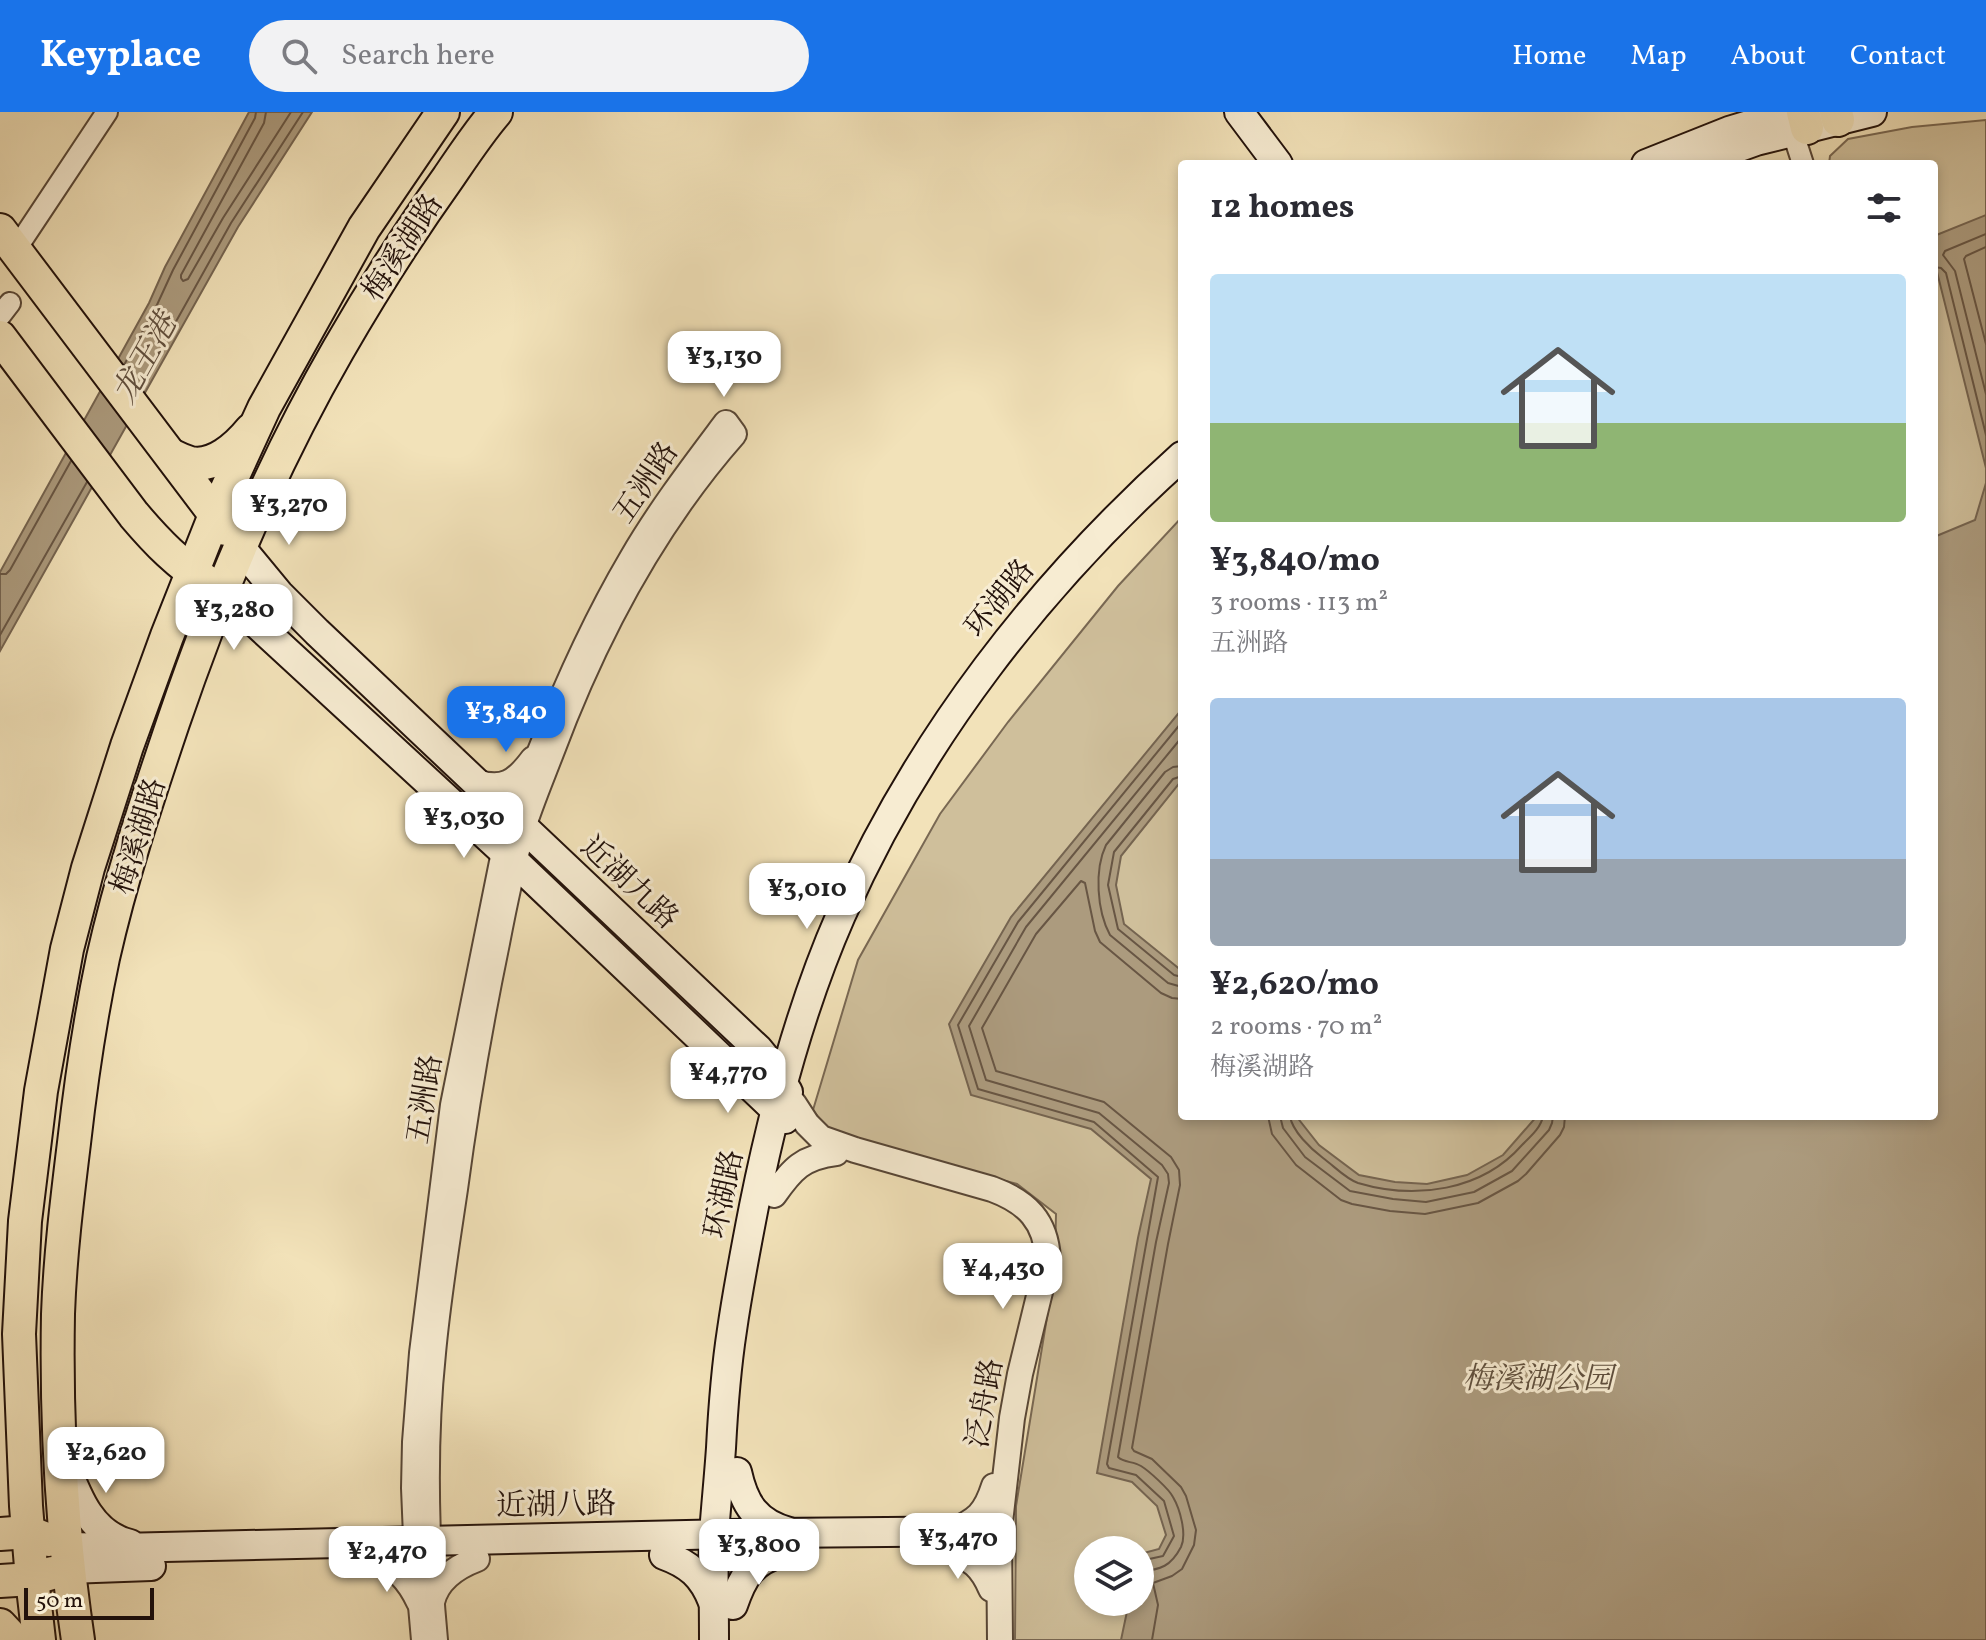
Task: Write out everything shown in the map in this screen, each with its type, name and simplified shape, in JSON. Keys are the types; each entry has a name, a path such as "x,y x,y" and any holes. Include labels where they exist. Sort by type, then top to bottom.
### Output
{"main road":[{"name":"梅溪湖路","path":"39,1640 16,1580 14,1533 23,1423 19,1334 25,1221 41,1091 67,949 88,868 127,746 171,628 215,515 260,417 364,228 443,112"},
{"name":"梅溪湖路","path":"78,1639 67,1558 58,1312 68,1189 82,1075 103,960 124,876 197,655 262,495 311,398 374,287 496,112"},
{"path":"1239,112 1275,160"},
{"path":"1262,112 1297,160"},
{"path":"1656,160 1729,131 1872,112"},
{"path":"1703,160 1799,121"},
{"path":"8,240 241,548"},
{"path":"0,337 162,555 170,580 171,628"},
{"path":"171,455 192,463 210,462 243,440 260,417"},
{"name":"环湖路","path":"714,1640 723,1604 728,1475 788,1100 809,997 841,915 886,826 939,735 973,685 1066,571 1178,460"},
{"name":"环湖路","path":"728,1475 725,1386 731,1331 762,1168 856,926 901,834 954,745 989,695 1027,643 1071,592 1119,539 1178,484"},
{"path":"262,495 263,552 289,605"},
{"path":"141,524 177,561 222,592 265,630 719,1054 738,1079 759,1123 763,1144 762,1168"},
{"name":"近湖九路","path":"241,548 289,605 758,1049 788,1100"},
{"path":"197,655 214,634 227,625 245,624 265,630"},
{"path":"736,1029 754,1035 769,1035 797,1017 809,997"},
{"path":"719,1054 788,1100"},
{"path":"0,1482 14,1454 23,1423"},
{"path":"62,1456 85,1510 101,1529 138,1557 101,1579 89,1591 82,1608 78,1639"},
{"path":"728,1475 751,1508 788,1543 749,1571 723,1604 666,1545 707,1514 728,1475"},
{"path":"14,1533 67,1558"},
{"name":"近湖八路","path":"67,1558 995,1541"},
{"path":"16,1580 67,1558"},
{"name":"环湖路","path":"723,1604 732,1640"},
{"path":"0,1625 14,1640"}],"street":[{"path":"8,240 107,112"},
{"path":"1799,121 1803,160"},
{"name":"五洲路","path":"424,1640 426,1602 420,1488 435,1337 466,1105 509,857 518,823 541,748 589,637 633,557 676,490 726,423 734,434 677,505 634,574 598,642 538,787 518,823"},
{"path":"476,782 492,788 504,786 522,772 541,748"},
{"path":"538,787 542,824 567,869"},
{"path":"465,816 489,857 500,900 519,887 527,886 549,894"},
{"path":"774,1195 799,1165 829,1145 807,1116 801,1101 788,1100"},
{"name":"泛舟路","path":"788,1100 812,1142 827,1151 829,1145"},
{"name":"泛舟路","path":"829,1145 1006,1205 1018,1213 1033,1231 1037,1242 1037,1270 1010,1383 994,1486 1000,1640"},
{"name":"泛舟路","path":"829,1145 992,1189 1014,1198 1026,1207 1040,1225 1048,1245 1048,1259 1012,1418 995,1541 991,1589 992,1640"},
{"path":"991,1589 985,1574 950,1541 988,1505 994,1486"},
{"path":"420,1488 440,1520 475,1550 463,1565 443,1579 426,1602 404,1577 371,1551 402,1519 420,1488"},
{"name":"五洲路","path":"426,1602 435,1640"}],"green space":[{"name":"梅溪湖公园","path":"1986,120 1986,1640 1015,1640 1016,1506 1049,1305 1056,1214 1017,1184 832,1136 813,1110 858,960 940,814 1008,722 1118,586 1178,521 1178,1120 1938,1120 1938,160 1830,160 1848,139 1912,127"}],"water":[{"name":"龙王港","path":"249,112 312,112 238,227 0,651 0,572 149,303 165,267"},
{"path":"1986,215 1986,468 1938,276 1938,234"},
{"name":"梅溪湖公园","path":"1986,483 1986,1640 1121,1640 1126,1616 1154,1616 1154,1550 1159,1549 1166,1535 1157,1506 1132,1482 1097,1473 1151,1179 1091,1129 971,1095 949,1024 1011,917 1178,714 1178,785 1121,856 1116,885 1124,924 1178,968 1178,1120 1299,1120 1319,1145 1359,1175 1427,1184 1467,1175 1503,1155 1534,1120 1938,1120 1938,535 1975,520"}]}
